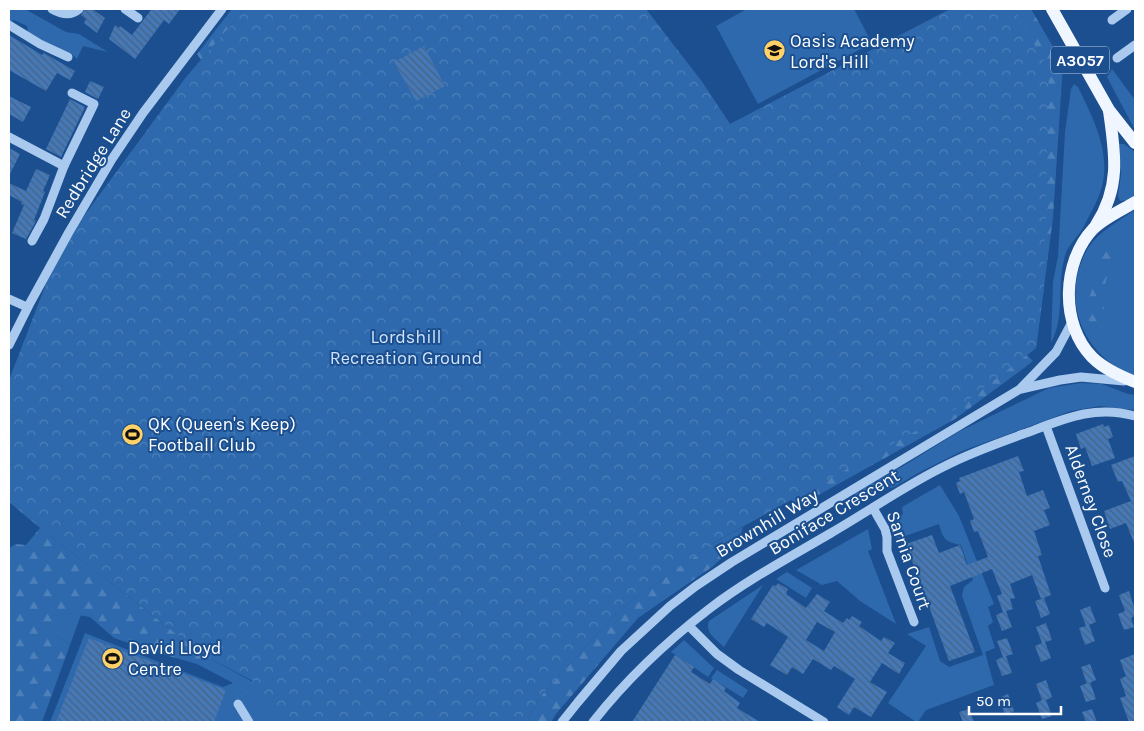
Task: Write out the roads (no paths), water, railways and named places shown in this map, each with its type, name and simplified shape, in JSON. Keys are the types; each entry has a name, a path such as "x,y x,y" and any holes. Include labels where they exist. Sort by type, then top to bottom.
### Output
{"main road":[{"name":"A3057","path":"1052,9 1109,110 1135,143"},
{"name":"A3057","path":"1093,229 1104,212 1114,175 1115,156 1109,110"},
{"path":"1135,202 1093,229 1076,257 1070,281 1069,308 1072,322 1082,344 1092,357 1115,374 1135,382"}],"street":[{"path":"52,9 65,14 75,13 80,9"},
{"path":"125,9 138,18"},
{"name":"Redbridge Lane","path":"9,345 69,232 132,128 172,72 222,9"},
{"path":"1112,20 1127,9"},
{"path":"9,26 40,44 68,57"},
{"path":"1117,58 1135,45"},
{"path":"32,241 44,219 64,166 94,104 72,93"},
{"path":"9,138 64,166"},
{"path":"9,300 27,308"},
{"name":"Brownhill Way","path":"562,722 621,651 670,606 732,562 1020,389 1056,352 1072,322"},
{"name":"Brownhill Way","path":"1020,389 1081,377 1135,382"},
{"name":"Boniface Crescent","path":"593,722 608,702 638,671 688,626 738,588 930,473 974,452 1086,412 1118,412 1135,416"},
{"name":"Alderney Close","path":"1046,426 1105,588"},
{"name":"Sarnia Court","path":"873,508 885,529 887,552 914,622"},
{"path":"688,626 717,654 731,664 824,722"},
{"path":"238,704 249,722"}],"place":[{"name":"Oasis Academy Lord's Hill","path":"774,51"},
{"name":"QK (Queen's Keep) Football Club","path":"132,434"},
{"name":"David Lloyd Centre","path":"112,658"}],"park label":[{"name":"Lordshill Recreation Ground","path":"406,347"}]}
